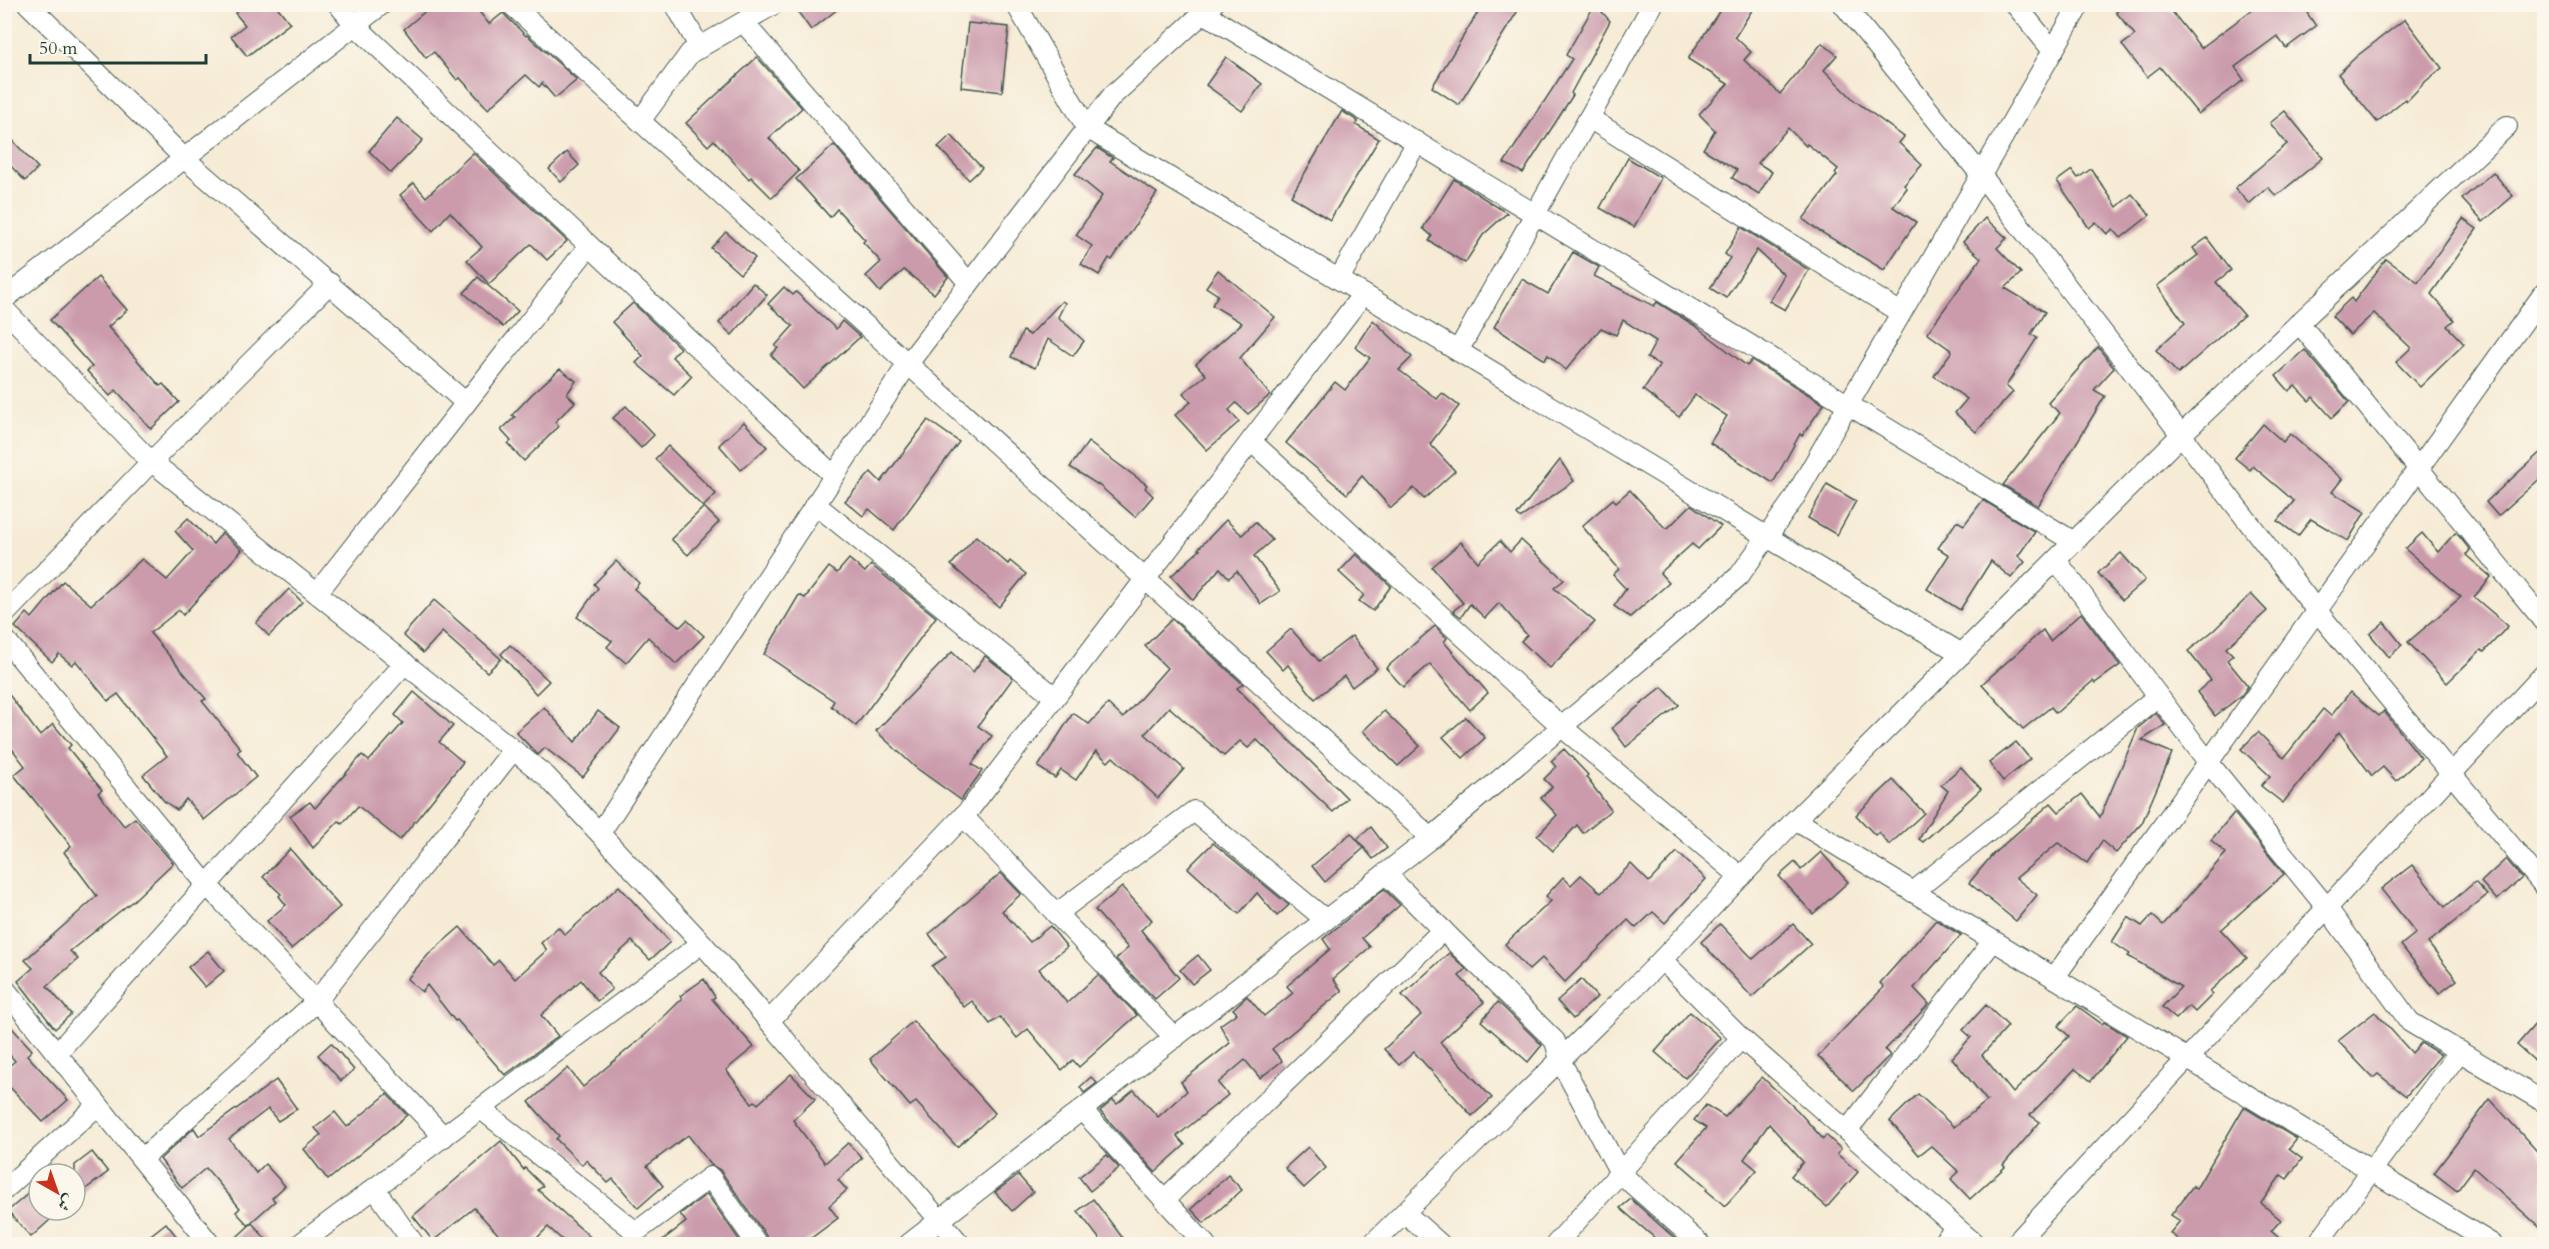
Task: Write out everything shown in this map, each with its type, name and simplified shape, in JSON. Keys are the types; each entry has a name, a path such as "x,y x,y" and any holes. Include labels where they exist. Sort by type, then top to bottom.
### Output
{"street":[{"path":"28,4 185,159 466,403"},
{"path":"338,4 356,26 834,476"},
{"path":"4,299 382,4"},
{"path":"511,4 1431,838"},
{"path":"675,4 700,48"},
{"path":"640,121 690,53 774,4"},
{"path":"1016,4 1088,128 1962,654"},
{"path":"1458,351 1653,4"},
{"path":"1843,4 1982,175 2317,611 2544,886"},
{"path":"2015,4 2053,51"},
{"path":"909,1245 1431,838 1739,576 1793,500 2080,4"},
{"path":"600,833 907,364 1112,96 1208,9 1417,142 2074,542"},
{"path":"744,22 969,283"},
{"path":"1589,118 1901,313"},
{"path":"1372,1245 1662,960 1795,820 2182,434 2507,126"},
{"path":"1339,279 1417,142"},
{"path":"317,594 589,246"},
{"path":"4,615 152,461 330,283"},
{"path":"2054,978 2544,293"},
{"path":"769,1021 963,816 1363,294"},
{"path":"4,309 152,461 546,776 702,943 960,1245"},
{"path":"2299,323 2544,621"},
{"path":"1251,441 1562,727 1741,877"},
{"path":"815,504 1055,697"},
{"path":"2056,560 2208,762 2327,908 2410,1022 2544,1102"},
{"path":"4,638 207,885 444,1137"},
{"path":"57,1053 405,663"},
{"path":"2014,1245 2544,674"},
{"path":"1913,892 2158,696"},
{"path":"142,1159 316,1002 513,750"},
{"path":"1056,914 1194,811 1326,920"},
{"path":"963,816 1175,1038"},
{"path":"1795,820 2492,1245"},
{"path":"1386,874 1555,1041 1560,1060 1620,1173 1700,1245"},
{"path":"1164,1200 1443,930"},
{"path":"1847,1131 1993,941"},
{"path":"300,1245 702,943"},
{"path":"1662,960 1741,1038 1975,1245"},
{"path":"4,988 210,1245"},
{"path":"1556,1245 1741,1038"},
{"path":"2317,1245 2460,1051"},
{"path":"4,1190 98,1105"},
{"path":"481,1109 636,1232 710,1177 757,1245"},
{"path":"1082,1110 1205,1245"},
{"path":"375,1189 414,1245"},
{"path":"1405,1213 1440,1245"},
{"path":"1941,1245 1956,1228"}],"building":[{"path":"245,4 275,4 290,23 247,56 231,36 245,25 235,13"},
{"path":"434,4 473,4 489,24 503,13 577,80 555,98 542,83 539,87 526,75 488,109 460,78 457,80 434,52 426,58 404,29"},
{"path":"808,4 844,4 811,30 798,12"},
{"path":"1483,4 1522,4 1459,105 1432,87"},
{"path":"1595,4 1610,21 1571,93 1573,95 1523,173 1504,163 1572,59 1566,55"},
{"path":"1724,4 1756,4 1735,37 1751,52 1744,60 1780,94 1822,43 1837,55 1824,70 1854,100 1904,137 1899,143 1922,165 1904,185 1907,188 1893,207 1916,222 1884,270 1803,219 1837,175 1835,173 1838,169 1807,144 1806,146 1788,128 1758,163 1772,172 1759,194 1732,178 1737,170 1703,149 1715,130 1699,114 1728,84 1688,59"},
{"path":"2125,4 2166,4 2201,48 2260,4 2301,4 2316,26 2286,48 2277,36 2235,67 2244,80 2198,114 2160,67 2147,77 2122,45 2135,35 2116,12"},
{"path":"2405,19 2442,68 2407,101 2405,99 2377,122 2338,74 2357,56"},
{"path":"968,23 1009,27 1002,92 961,87"},
{"path":"757,57 802,108 769,138 799,171 772,198 751,177 749,179 714,140 708,146 686,123"},
{"path":"1226,57 1262,84 1242,111 1206,85"},
{"path":"1342,111 1358,121 1356,125 1379,139 1330,220 1291,196"},
{"path":"2285,111 2323,158 2276,196 2268,187 2249,204 2235,188 2287,144 2270,123"},
{"path":"397,118 423,140 391,173 369,151"},
{"path":"4,131 38,168 25,181 4,159"},
{"path":"951,135 982,168 969,180 938,147"},
{"path":"834,145 948,277 934,294 904,270 880,292 866,276 881,262 863,242 865,240 837,209 830,217 796,179"},
{"path":"1097,148 1113,158 1110,161 1157,193 1112,260 1109,258 1099,275 1081,264 1092,246 1076,235 1102,196 1075,174"},
{"path":"567,152 579,165 561,182 549,169"},
{"path":"473,153 567,241 547,260 531,244 489,284 467,260 482,247 450,212 433,231 400,195 414,183 426,197"},
{"path":"1628,158 1661,178 1634,227 1600,208"},
{"path":"2091,169 2117,207 2132,194 2150,215 2121,238 2113,229 2107,234 2096,222 2089,228 2057,181 2072,170 2078,178"},
{"path":"2493,172 2513,196 2483,222 2462,199"},
{"path":"1454,179 1507,213 1483,235 1465,263 1429,241 1432,236 1423,228"},
{"path":"1985,218 2007,238 1997,248 2021,273 2005,288 2045,312 2031,334 2037,338 2006,386 2013,392 1976,432 1955,413 1967,399 1934,376 1952,351 1927,333 1981,258 1963,242"},
{"path":"2463,219 2477,229 2431,294 2454,320 2447,326 2464,344 2420,387 2396,362 2411,348 2374,313 2350,335 2332,316 2351,298 2354,302 2386,259 2418,282"},
{"path":"1741,227 1809,270 1785,310 1769,301 1784,275 1757,250 1726,298 1710,288 1730,258 1725,254"},
{"path":"726,232 755,258 740,274 711,248"},
{"path":"2207,238 2231,270 2216,282 2244,315 2178,374 2156,350 2185,323 2157,286 2198,255 2193,248"},
{"path":"1573,252 1599,267 1594,276 1654,306 1657,302 1697,327 1747,366 1752,360 1824,404 1802,436 1800,434 1773,483 1710,443 1727,416 1695,395 1679,417 1643,390 1660,365 1647,358 1656,341 1623,320 1616,335 1601,328 1566,370 1548,355 1545,360 1494,327 1522,279 1548,294"},
{"path":"1218,270 1275,317 1240,358 1270,395 1248,414 1236,403 1229,410 1239,422 1207,450 1175,415 1191,402 1183,393 1206,375 1196,364 1242,323 1212,305 1218,295 1206,287"},
{"path":"98,277 127,310 108,327 160,386 163,384 179,402 151,429 116,390 110,396 87,371 92,367 50,320"},
{"path":"478,277 518,311 503,327 464,293"},
{"path":"753,283 767,295 732,335 719,323"},
{"path":"784,287 793,295 796,292 836,329 842,321 860,337 803,389 771,355 778,348 775,346 793,326 768,304"},
{"path":"1062,301 1065,303 1058,317 1084,341 1073,356 1048,339 1035,368 1011,357 1023,331 1030,335"},
{"path":"633,303 680,348 672,357 692,376 674,395 636,363 643,356 612,322"},
{"path":"1373,320 1412,357 1399,370 1437,399 1442,393 1459,406 1430,444 1455,471 1424,499 1414,488 1391,508 1362,476 1347,494 1286,443 1335,382 1345,390 1370,358 1355,347"},
{"path":"2098,347 2114,368 2094,390 2105,396 2038,506 2003,485 2060,413 2048,403"},
{"path":"2305,350 2349,402 2332,418 2313,397 2309,401 2295,386 2289,391 2276,376"},
{"path":"560,369 576,381 567,394 575,402 555,422 559,426 524,461 508,444 511,441 501,430 515,417 512,415 532,394"},
{"path":"626,406 654,435 641,448 613,418"},
{"path":"928,420 959,442 894,530 869,509 863,516 845,501 871,472 881,482"},
{"path":"744,422 767,447 741,470 719,445"},
{"path":"2263,424 2283,442 2290,434 2342,479 2332,492 2365,512 2348,541 2311,519 2298,536 2278,521 2294,501 2253,466 2250,470 2235,458"},
{"path":"1088,442 1147,485 1145,488 1153,496 1135,517 1100,486 1070,467"},
{"path":"668,446 716,494 703,507 655,459"},
{"path":"2544,449 2544,475 2498,516 2486,502"},
{"path":"1560,460 1574,481 1520,518 1517,515"},
{"path":"1827,484 1856,501 1837,535 1808,518"},
{"path":"1630,490 1665,528 1669,527 1691,505 1721,526 1698,549 1692,544 1660,573 1669,583 1630,617 1614,606 1626,589 1613,575 1619,569 1582,526 1613,499 1616,502"},
{"path":"1983,500 2035,532 2018,556 2025,562 2011,578 1991,561 1960,610 1927,589 1949,555 1938,548 1957,521 1964,525"},
{"path":"704,507 719,522 688,555 671,539"},
{"path":"188,518 213,544 222,533 242,550 183,615 179,610 150,633 206,699 202,701 241,749 237,752 256,777 204,820 186,799 177,810 164,801 143,775 167,756 118,694 108,701 76,661 72,665 59,654 52,662 15,627 27,613 32,618 63,581 91,605 142,559 167,580 193,551 175,531"},
{"path":"1226,520 1242,535 1255,522 1272,540 1254,556 1280,591 1261,604 1237,571 1229,578 1220,568 1193,600 1171,576 1200,550 1198,549"},
{"path":"2422,533 2438,552 2455,533 2459,536 2470,550 2466,555 2491,577 2474,597 2508,626 2484,652 2481,650 2447,683 2408,642 2461,597 2405,549"},
{"path":"976,536 1008,564 1010,561 1026,574 999,607 951,565"},
{"path":"1521,540 1564,580 1554,588 1595,622 1550,668 1521,641 1527,635 1499,603 1485,618 1470,604 1461,617 1453,611 1463,603 1432,567 1461,542 1478,562 1500,541 1510,552"},
{"path":"2121,553 2145,580 2122,600 2098,573"},
{"path":"1356,554 1391,586 1373,611 1359,601 1364,595 1339,572"},
{"path":"849,559 865,572 871,565 936,617 856,726 831,706 834,701 764,654 799,595 805,598 829,567 837,573"},
{"path":"616,561 639,583 634,589 680,627 687,620 704,636 676,664 648,637 626,663 607,647 612,641 577,617 598,588 594,584"},
{"path":"289,589 302,602 269,636 256,623"},
{"path":"2251,594 2267,611 2226,648 2233,655 2227,660 2248,686 2242,695 2215,716 2197,692 2211,680 2188,651 2214,630"},
{"path":"434,600 501,659 487,672 442,632 423,653 403,635"},
{"path":"2081,613 2120,665 2095,683 2093,681 2056,713 2051,707 2023,729 1982,684 2043,630 2050,641"},
{"path":"1172,619 1243,684 1237,688 1347,798 1333,812 1257,740 1248,748 1240,741 1224,756 1169,707 1145,734 1184,769 1158,798 1113,757 1108,762 1096,751 1076,780 1061,770 1055,778 1038,767 1073,713 1089,724 1108,704 1123,718 1167,668 1145,646"},
{"path":"2384,622 2402,645 2389,657 2370,634"},
{"path":"1435,626 1447,638 1444,642 1488,693 1470,710 1430,664 1403,687 1386,668"},
{"path":"1291,629 1319,661 1352,636 1377,668 1352,687 1344,676 1315,699 1288,665 1283,670 1266,651"},
{"path":"510,645 549,681 536,694 501,654"},
{"path":"952,652 973,672 985,656 1013,678 978,726 992,736 972,764 982,771 961,800 915,767 876,731"},
{"path":"1662,687 1679,705 1626,747 1612,728"},
{"path":"4,688 40,736 53,724 71,745 68,748 102,790 98,793 124,826 135,818 173,863 134,900 70,951 78,959 47,986 71,1014 55,1029 18,981 33,968 25,960 97,896 64,852 71,846 14,775 25,766 4,738"},
{"path":"414,692 453,726 439,742 463,762 400,840 358,806 342,824 339,821 313,848 290,816 310,802 315,808 362,755 369,761 403,723 395,715"},
{"path":"2350,692 2379,716 2384,711 2421,758 2396,781 2383,767 2372,776 2339,732 2283,803 2261,786 2270,776 2241,749 2258,732 2284,758 2323,709 2331,716"},
{"path":"544,707 575,742 598,711 620,728 583,777 545,748 538,755 516,732"},
{"path":"1384,711 1420,746 1398,766 1363,731"},
{"path":"2156,713 2165,725 2142,740 2172,753 2142,823 2116,853 2102,841 2087,863 2058,843 2016,878 2037,895 2016,921 1969,883 1993,854 2051,803 2059,812 2082,794 2100,817 2138,728"},
{"path":"1466,717 1485,738 1463,758 1443,737"},
{"path":"2016,742 2030,759 2003,781 1989,763"},
{"path":"1564,749 1588,775 1586,777 1611,810 1583,833 1577,825 1553,851 1537,836 1557,815 1541,798 1552,787 1544,779 1556,767 1551,761"},
{"path":"1961,767 1981,789 1923,842 1919,839 1948,791 1941,785"},
{"path":"1893,780 1924,813 1889,845 1879,832 1875,835 1856,815"},
{"path":"2234,813 2284,874 2221,930 2247,958 2210,991 2213,994 2195,1012 2189,1006 2176,1019 2162,1007 2181,987 2128,956 2130,954 2112,942 2128,917 2142,926 2152,915 2163,925 2226,853 2211,840"},
{"path":"1371,827 1387,848 1373,859 1357,839"},
{"path":"1351,833 1364,848 1325,882 1312,866"},
{"path":"1213,843 1289,905 1277,916 1257,893 1239,914 1188,868"},
{"path":"290,849 340,907 291,949 267,921 286,905 279,896 281,894 263,877"},
{"path":"1677,852 1706,879 1665,923 1653,912 1636,928 1628,920 1565,982 1542,958 1529,970 1505,944 1551,901 1546,896 1563,877 1571,885 1581,875 1601,893 1631,864 1649,882"},
{"path":"1821,852 1848,882 1813,914 1779,876 1795,862 1801,870"},
{"path":"2506,859 2522,878 2497,900 2481,882"},
{"path":"2412,865 2445,907 2475,882 2487,895 2428,943 2457,980 2439,994 2401,945 2416,933 2381,889"},
{"path":"1001,873 1021,894 1002,911 1030,942 1050,926 1067,947 1039,969 1067,1003 1098,975 1137,1015 1079,1067 1073,1060 1062,1070 1028,1029 1017,1038 1000,1017 990,1024 972,1001 964,1007 932,966 946,957 929,934"},
{"path":"619,886 670,942 650,960 632,941 598,972 612,989 597,1001 581,980 541,1015 558,1036 505,1075 457,1020 455,1021 427,985 422,992 407,979 428,955 460,927 493,965 499,960 515,979 547,950 541,943 558,927 565,935"},
{"path":"1122,887 1152,920 1141,930 1179,978 1155,999 1116,959 1128,948 1095,910"},
{"path":"1384,889 1400,905 1362,938 1370,947 1333,979 1342,991 1272,1049 1282,1061 1260,1078 1245,1060 1218,1083 1228,1095 1177,1136 1185,1145 1155,1172 1100,1111 1113,1100 1117,1104 1134,1090 1158,1117 1187,1091 1181,1082 1230,1043 1220,1025 1237,1013 1233,1009 1247,996 1264,1016 1293,993 1287,986 1330,949 1323,939"},
{"path":"1936,920 1961,935 1914,988 1929,1004 1885,1050 1890,1055 1854,1091 1818,1056 1884,987 1880,983"},
{"path":"1720,924 1753,959 1793,924 1811,944 1752,997 1701,942"},
{"path":"208,951 224,971 205,987 188,967"},
{"path":"1449,953 1466,969 1459,976 1484,1002 1440,1042 1492,1098 1472,1116 1414,1052 1399,1065 1384,1049 1421,1015 1402,995"},
{"path":"1198,955 1210,970 1192,984 1180,970"},
{"path":"704,979 715,997 712,999 754,1047 726,1070 752,1103 755,1101 758,1104 791,1074 815,1099 793,1120 825,1163 848,1143 862,1158 838,1180 847,1190 829,1206 838,1218 802,1245 769,1245 767,1237 720,1170 711,1165 688,1135 647,1166 663,1186 638,1208 613,1179 608,1183 586,1160 582,1165 556,1139 559,1136 529,1102 568,1068 583,1087 645,1035 682,999 680,996"},
{"path":"1581,979 1597,997 1573,1019 1557,1001"},
{"path":"1498,1002 1542,1045 1528,1062 1481,1021"},
{"path":"1986,1005 2008,1026 1982,1055 2013,1093 2069,1036 2058,1026 2077,1006 2102,1024 2104,1022 2127,1036 2091,1081 2075,1069 2030,1115 2040,1122 2003,1165 2005,1167 1970,1199 1951,1179 1959,1172 1931,1146 1919,1155 1890,1121 1918,1094 1954,1127 1987,1101 1952,1058 1971,1037 1963,1030"},
{"path":"1690,1012 1721,1038 1685,1078 1655,1052"},
{"path":"2375,1012 2412,1053 2421,1043 2441,1055 2406,1096 2378,1074 2373,1078 2338,1041"},
{"path":"2544,1014 2544,1069 2517,1045"},
{"path":"4,1019 32,1050 27,1055 68,1100 43,1122 4,1081 4,1070 15,1061 4,1048"},
{"path":"913,1021 995,1113 957,1147 916,1102 910,1106 870,1059"},
{"path":"331,1043 354,1070 341,1081 318,1055"},
{"path":"1091,1077 1097,1083 1084,1093 1080,1087"},
{"path":"1762,1077 1798,1111 1823,1139 1826,1135 1841,1149 1837,1154 1858,1172 1827,1207 1791,1176 1803,1162 1769,1124 1744,1159 1757,1170 1725,1206 1677,1161 1706,1128 1694,1120 1706,1105 1725,1117"},
{"path":"276,1080 297,1109 278,1121 268,1109 229,1139 256,1173 265,1164 285,1186 272,1198 275,1201 248,1225 236,1212 240,1208 206,1168 182,1188 160,1159 194,1128 199,1136"},
{"path":"387,1094 407,1115 328,1180 304,1149 321,1135 315,1128 335,1112 347,1127"},
{"path":"2490,1099 2544,1159 2544,1231 2474,1168 2457,1191 2434,1173"},
{"path":"2244,1107 2297,1139 2289,1149 2302,1159 2287,1179 2281,1175 2261,1203 2281,1220 2271,1231 2287,1245 2185,1245 2170,1233 2180,1221 2171,1215 2193,1186 2196,1189"},
{"path":"501,1141 524,1170 525,1168 543,1186 538,1190 599,1245 568,1245 548,1227 530,1245 508,1245 474,1208 433,1241 413,1216"},
{"path":"1308,1147 1326,1168 1304,1188 1285,1168"},
{"path":"92,1152 108,1172 87,1188 87,1162 79,1162"},
{"path":"1107,1155 1119,1168 1090,1191 1079,1177"},
{"path":"1018,1175 1033,1192 1012,1211 995,1192"},
{"path":"1228,1175 1242,1190 1204,1223 1191,1209"},
{"path":"27,1194 27,1222 48,1222 31,1237 8,1211"},
{"path":"707,1194 743,1245 656,1245 686,1222 680,1214"},
{"path":"1093,1199 1128,1245 1104,1245 1078,1211"},
{"path":"1631,1199 1682,1245 1663,1245 1620,1208"},
{"path":"166,1223 177,1237 168,1245 138,1245"},
{"path":"252,1223 271,1245 228,1245"}]}
